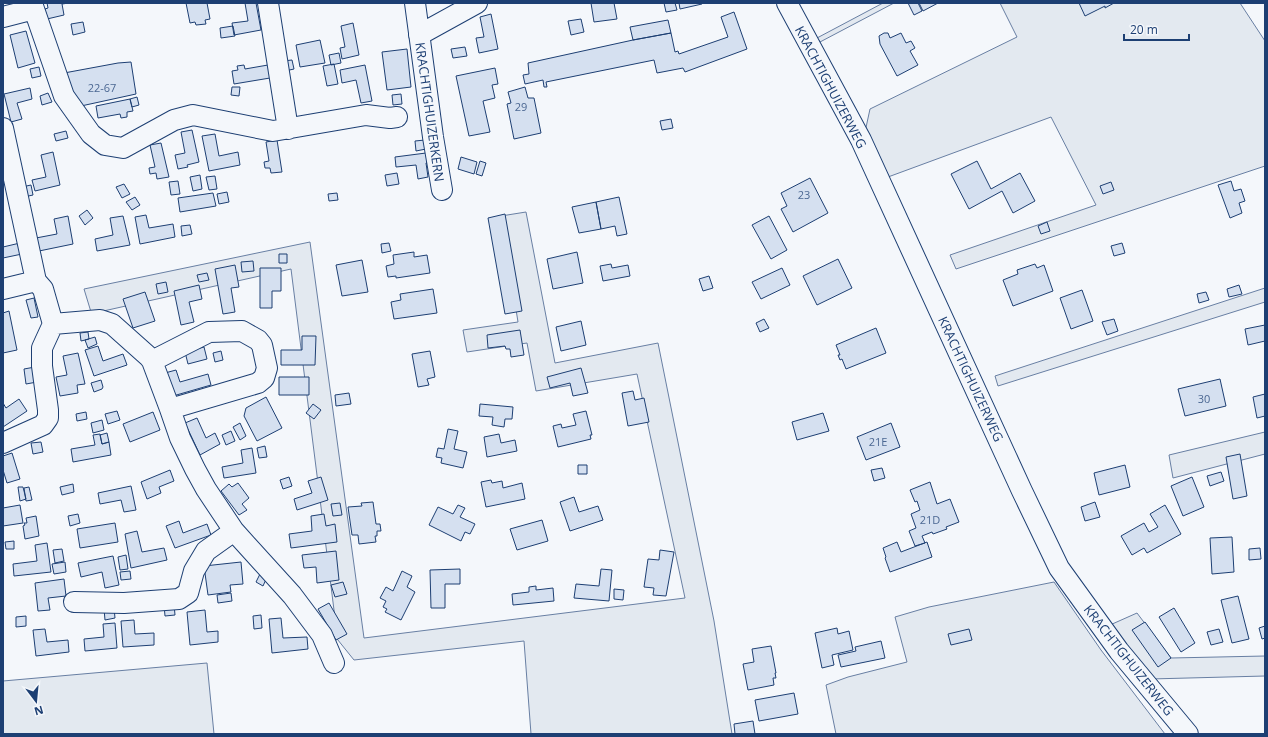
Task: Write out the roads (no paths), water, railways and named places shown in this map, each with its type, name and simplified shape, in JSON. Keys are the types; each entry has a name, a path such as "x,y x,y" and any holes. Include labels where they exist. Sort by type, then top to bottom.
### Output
{"street":[{"path":"268,3 288,129"},
{"name":"KRACHTIGHUIZERKERN","path":"415,3 433,137 442,190"},
{"name":"KRACHTIGHUIZERKERN","path":"419,35 476,3"},
{"name":"KRACHTIGHUIZERWEG","path":"787,3 861,140 1022,491 1059,568 1119,651 1188,734"},
{"path":"3,17 33,6 64,96 91,134 105,145 123,148 174,120 193,115 273,131 366,115 390,118 397,117"},
{"path":"3,128 36,281 44,289 53,324 42,348 42,366 48,418 43,425 3,443"},
{"path":"3,289 36,281"},
{"path":"53,324 100,320 112,324 149,357 152,361 180,438 206,489 234,531 292,595 322,635 334,663"},
{"path":"152,361 209,332 242,331 258,340 262,345 267,368 264,378 258,383 170,409"},
{"path":"74,602 124,603 179,599 188,594 194,571 206,551 234,531"}]}
